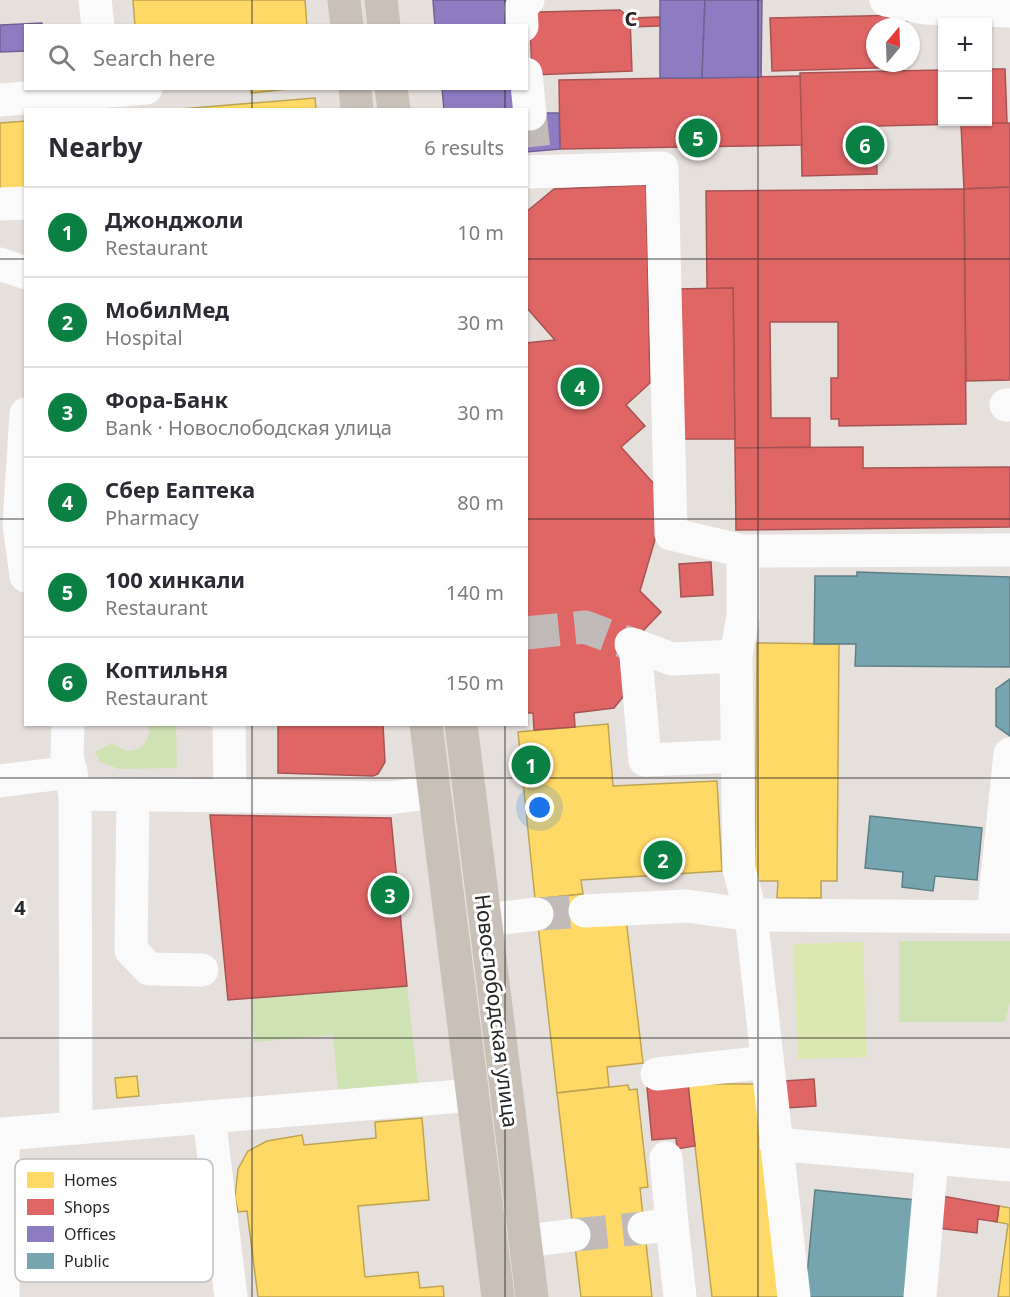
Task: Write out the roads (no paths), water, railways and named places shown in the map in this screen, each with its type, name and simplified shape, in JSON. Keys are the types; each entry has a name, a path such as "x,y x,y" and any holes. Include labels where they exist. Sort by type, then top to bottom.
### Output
{"main road":[{"path":"344,0 347,24"},
{"path":"381,0 384,24"},
{"path":"355,90 357,108"},
{"path":"391,90 394,108"},
{"name":"Новослободская улица","path":"426,726 498,1297"},
{"name":"Новослободская улица","path":"461,726 532,1297"}],"lane":[{"path":"95,0 98,24"},
{"path":"522,24 521,8 528,0"},
{"path":"886,0 925,8 969,6 1010,11"},
{"path":"0,100 104,90"},
{"path":"528,90 530,114"},
{"path":"532,164 662,168 671,534 742,551 1010,550"},
{"path":"0,204 24,203"},
{"path":"0,264 24,272"},
{"path":"24,427 10,521 24,569"},
{"path":"742,551 742,616 736,656 739,869 751,915 794,1297"},
{"path":"736,656 672,658 633,644 645,760 737,756"},
{"path":"68,726 67,755 73,783 76,1128"},
{"path":"229,726 230,796"},
{"path":"585,911 687,906 751,915 1001,916 1010,754"},
{"path":"0,781 73,783 133,795 389,798 435,792"},
{"path":"133,795 131,950 149,969 202,970"},
{"path":"485,920 537,914"},
{"path":"657,1074 767,1062"},
{"path":"3,1297 2,1134 472,1095"},
{"path":"209,1117 231,1297"},
{"path":"776,1144 1010,1165"},
{"path":"666,1158 658,1226 680,1297"},
{"path":"920,1297 932,1158"},
{"path":"526,1241 574,1235"}],"tunnel":[{"path":"530,114 534,151"},
{"path":"528,633 585,627 631,644"},
{"path":"537,914 585,911"},
{"path":"574,1235 644,1228"}],"place":[{"name":"100 хинкали","path":"698,138"},
{"name":"Коптильня","path":"865,145"},
{"name":"Сбер Еаптека","path":"580,387"},
{"name":"Джонджоли","path":"531,765"},
{"name":"МобилМед","path":"663,860"},
{"name":"Фора-Банк","path":"390,895"}]}
